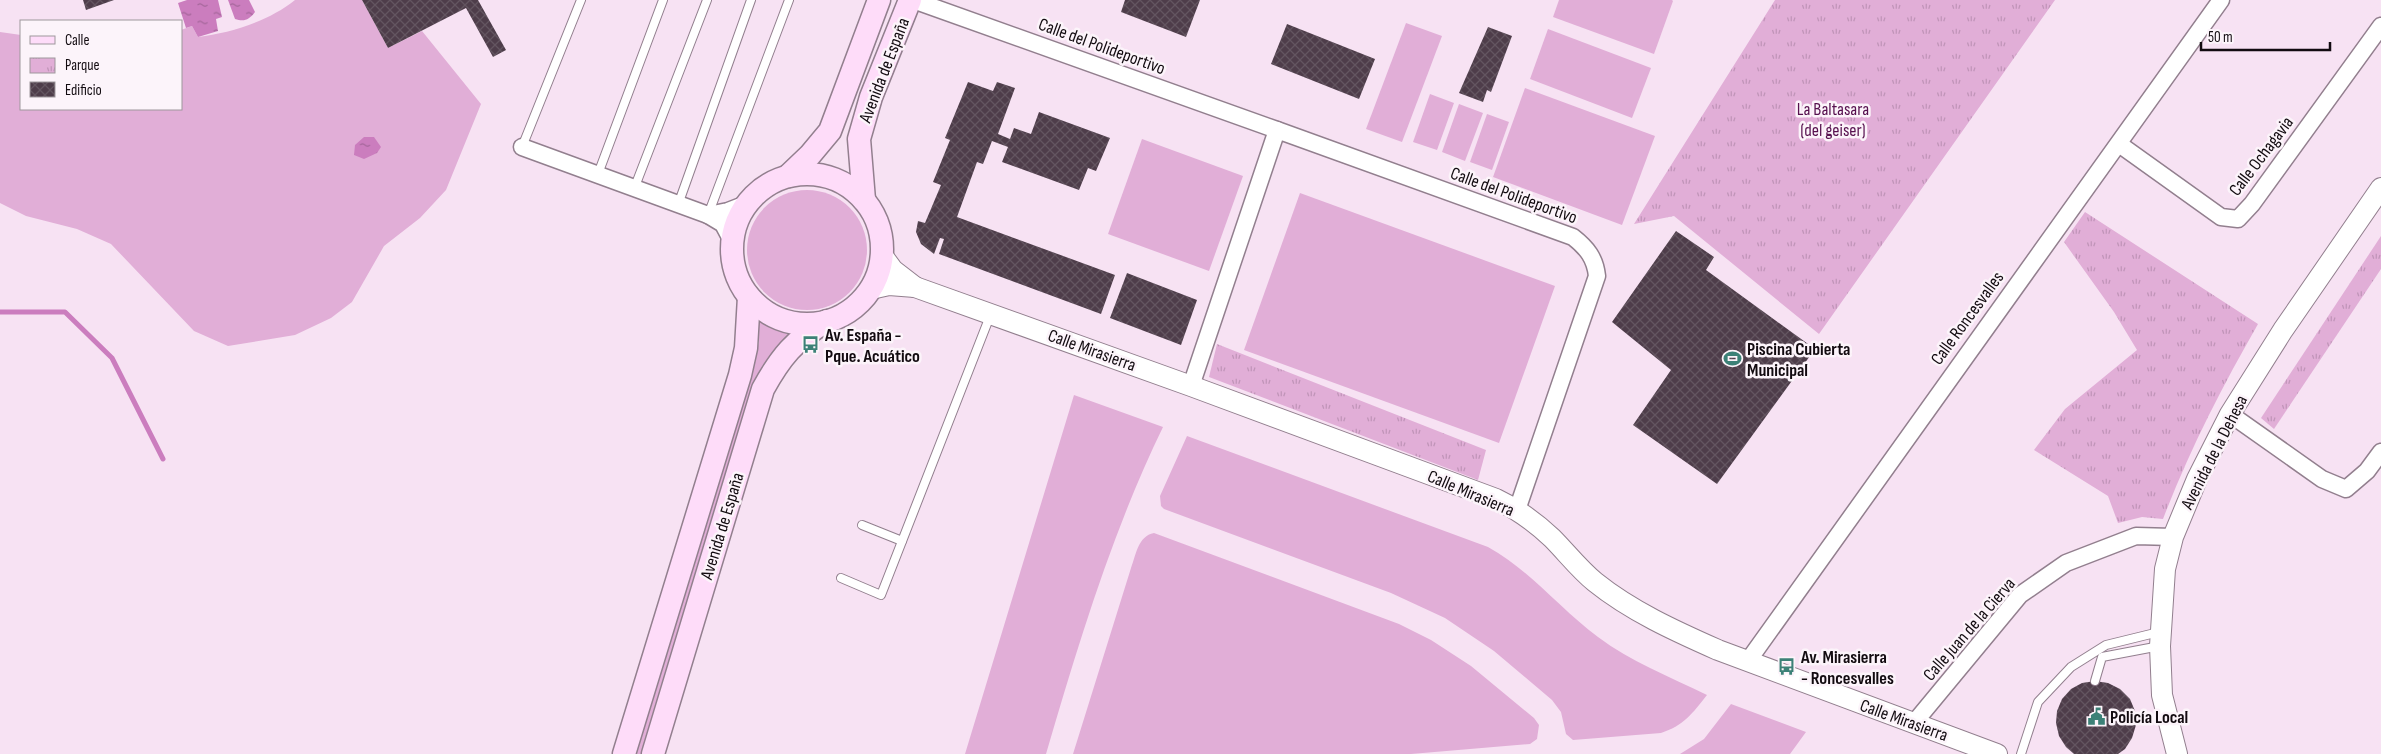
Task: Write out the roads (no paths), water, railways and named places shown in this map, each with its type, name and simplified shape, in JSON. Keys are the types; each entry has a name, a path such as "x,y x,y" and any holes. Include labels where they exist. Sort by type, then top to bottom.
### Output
{"main road":[{"name":"Avenida de España","path":"788,176 810,155 830,131 879,0"},
{"name":"Avenida de España","path":"864,200 859,139 871,97 912,0"},
{"path":"816,174 842,182 864,200 875,216 881,235 882,255 871,289 859,303 844,314 827,321 805,324 784,320 765,311 749,297 736,275 732,257 732,241 736,222 746,204 758,192 772,182 788,176 816,174"},
{"name":"Avenida de España","path":"624,754 740,375 746,348 749,297"},
{"name":"Avenida de España","path":"653,754 763,389 779,360 806,333 827,321"}],"street":[{"name":"Calle del Polideportivo","path":"912,0 1573,237 1586,247 1595,262 1597,276 1517,510"},
{"name":"Calle Roncesvalles","path":"1748,661 2221,0"},
{"name":"Calle Ochagavia","path":"2119,144 2221,217 2238,219 2252,204 2381,26"},
{"path":"1191,386 1277,130"},
{"path":"522,146 634,189 679,202 708,215 723,224 732,241"},
{"name":"Avenida de la Dehesa","path":"2177,754 2162,695 2161,639 2165,568 2173,538 2197,479 2230,414 2283,330 2381,188"},
{"path":"708,215 728,211 746,204"},
{"name":"Calle Mirasierra","path":"882,255 893,270 915,287"},
{"name":"Calle Mirasierra","path":"871,289 888,285 915,287 1191,386 1496,500 1517,510 1550,537 1594,581 1638,610 1674,630 1748,661 1997,754"},
{"path":"2230,414 2322,479 2346,489 2367,471 2381,452"},
{"name":"Calle Juan de la Cierva","path":"1914,723 2027,590 2066,563 2136,536 2173,538"}],"lane":[{"path":"522,146 581,0"},
{"path":"598,174 663,0"},
{"path":"634,189 707,0"},
{"path":"679,202 751,0"},
{"path":"708,215 790,0"},
{"path":"841,578 881,595 991,314"},
{"path":"862,525 902,541"},
{"path":"2095,681 2102,657 2161,639"},
{"path":"2021,754 2038,702 2071,667 2106,645 2161,639"}],"water":[{"path":"187,0 218,0 222,17 216,19 218,31 198,37 192,26 186,28 178,3"},
{"path":"228,0 249,0 255,12 246,20 235,19"},
{"path":"364,137 374,137 381,147 377,153 364,159 354,155 355,145"}],"waterway":[{"path":"0,312 65,312 112,358 163,459"}],"place":[{"name":"Av. España - Pque. Acuático","path":"811,345"},
{"name":"Piscina Cubierta Municipal","path":"1733,359"},
{"name":"Av. Mirasierra - Roncesvalles","path":"1787,667"},
{"name":"Policía Local","path":"2096,717"}],"park label":[{"name":"La Baltasara (del geiser)","path":"1833,119"}]}
